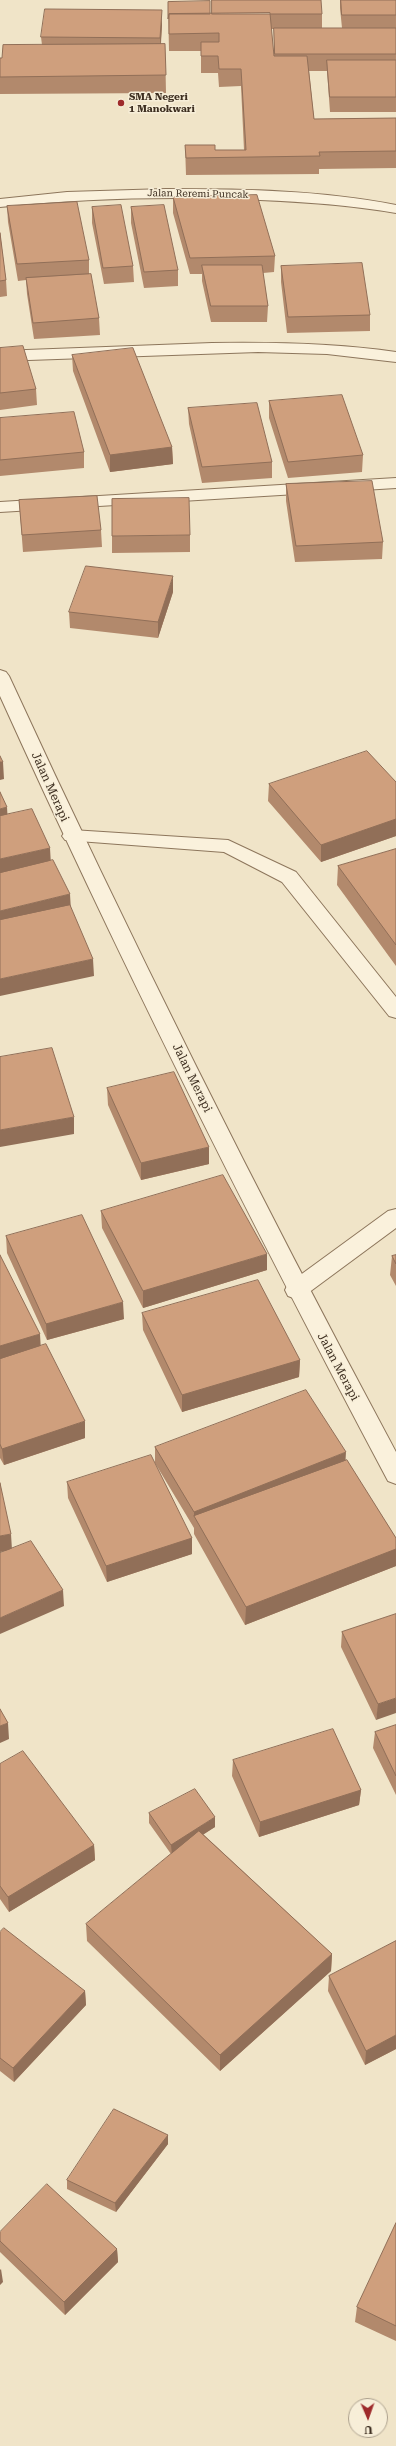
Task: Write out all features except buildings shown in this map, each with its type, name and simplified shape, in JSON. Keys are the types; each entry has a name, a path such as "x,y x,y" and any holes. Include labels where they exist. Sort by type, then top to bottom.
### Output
{"street":[{"name":"Jalan Reremi Puncak","path":"0,203 61,195 145,193 223,194 319,199 396,209"},
{"path":"0,356 118,350 307,346 365,351 396,357"},
{"path":"0,507 396,483"},
{"name":"Jalan Merapi","path":"0,676 72,836 296,1290 396,1474"},
{"path":"72,836 228,846 289,877 396,1011"},
{"path":"296,1290 396,1217"}],"place":[{"name":"SMA Negeri 1 Manokwari","path":"121,103"}]}
